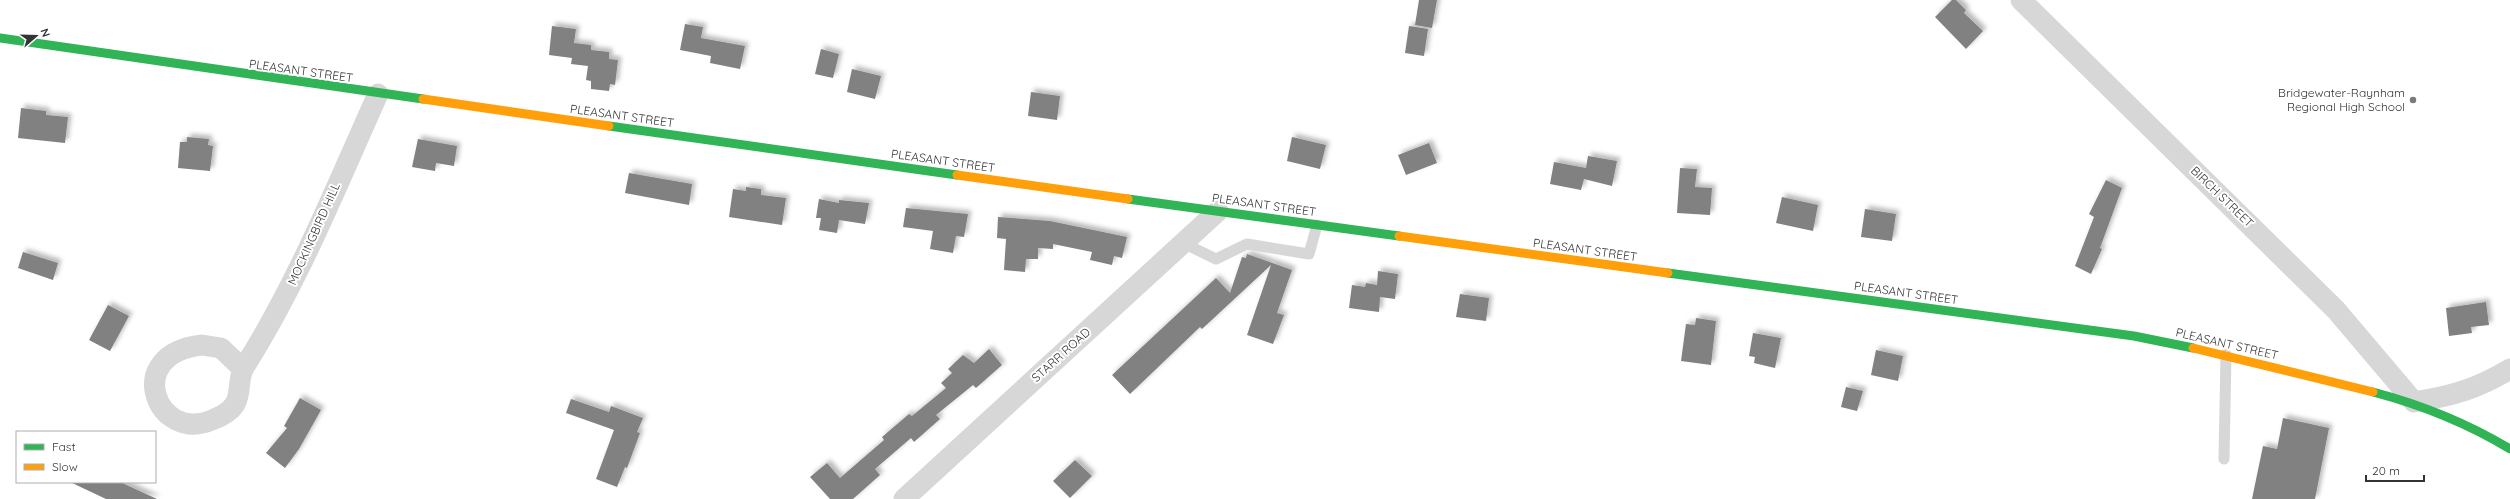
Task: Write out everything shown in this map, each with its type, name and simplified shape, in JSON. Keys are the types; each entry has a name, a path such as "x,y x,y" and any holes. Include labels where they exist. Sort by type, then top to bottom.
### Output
{"main road":[{"name":"PLEASANT STREET","path":"0,38 378,94 1316,225 2134,336 2226,354 2414,402 2486,433 2510,449"}],"street":[{"name":"BIRCH STREET","path":"2021,0 2336,310 2414,402"},
{"name":"MOCKINGBIRD HILL","path":"243,369 221,348 202,345 176,351 163,361 156,376 154,385 158,403 164,411 182,421 200,423 214,420 235,404 243,369 275,317 295,279 378,94"},
{"name":"STARR ROAD","path":"904,499 1218,211"},
{"path":"2414,402 2453,396 2486,384 2510,369"}],"lane":[{"path":"1183,243 1216,259 1247,244 1309,254 1316,225"},
{"path":"2224,459 2226,354"}],"building":[{"path":"1419,0 1437,0 1432,28 1415,25"},
{"path":"1952,0 1956,0 1966,10 1964,13 1983,31 1966,49 1935,17"},
{"path":"685,24 703,27 701,38 745,46 740,69 710,63 711,56 680,50"},
{"path":"552,26 576,29 574,43 591,45 591,50 609,52 609,59 618,60 615,85 610,84 609,91 591,89 591,81 586,80 588,66 571,64 572,58 549,55"},
{"path":"1409,26 1428,29 1424,56 1405,53"},
{"path":"821,49 839,54 833,78 815,74"},
{"path":"852,69 881,76 875,99 847,92"},
{"path":"1031,92 1060,96 1057,120 1028,116"},
{"path":"21,108 46,111 46,115 68,117 65,143 18,138"},
{"path":"187,137 209,139 208,145 213,146 210,171 178,168 180,142 187,142"},
{"path":"1292,137 1326,145 1320,169 1287,161"},
{"path":"418,139 457,146 454,166 436,163 435,171 412,167"},
{"path":"1429,143 1437,163 1406,175 1398,155"},
{"path":"1588,156 1617,161 1612,186 1584,179 1581,190 1550,184 1554,162 1586,168"},
{"path":"1680,168 1697,169 1695,187 1712,188 1710,215 1677,213"},
{"path":"629,173 692,184 689,205 625,193"},
{"path":"2106,180 2122,188 2100,248 2102,249 2091,274 2075,266 2094,217 2089,214"},
{"path":"746,187 761,189 761,195 786,198 782,225 729,217 733,189 746,191"},
{"path":"1782,197 1818,205 1813,231 1776,223"},
{"path":"819,199 839,203 839,200 869,203 865,224 839,220 837,233 819,230 821,218 816,218"},
{"path":"906,208 968,214 964,237 956,236 953,253 930,249 933,231 903,227"},
{"path":"1865,209 1896,214 1892,241 1861,237"},
{"path":"998,217 1050,221 1127,237 1122,258 1114,256 1112,265 1090,260 1092,252 1053,244 1053,249 1038,248 1038,259 1026,259 1025,272 1004,270 1006,239 997,238"},
{"path":"23,252 58,263 53,280 18,268"},
{"path":"1247,254 1292,270 1277,313 1284,315 1273,344 1247,335 1271,265 1202,329 1200,327 1130,394 1112,375 1216,278 1230,293 1242,257 1246,258"},
{"path":"1378,271 1398,274 1395,299 1380,297 1379,312 1349,308 1352,285 1365,287 1366,283 1377,285"},
{"path":"1460,294 1489,298 1486,321 1456,317"},
{"path":"2486,302 2489,325 2471,327 2472,333 2449,336 2446,308"},
{"path":"108,305 129,316 110,351 89,340"},
{"path":"1696,318 1716,321 1711,365 1681,361 1686,324 1695,325"},
{"path":"1753,333 1781,338 1775,368 1754,363 1755,357 1749,356"},
{"path":"989,349 1002,365 976,388 973,385 936,415 940,419 914,442 911,438 875,469 880,475 853,499 830,499 810,477 827,463 840,478 884,440 882,437 909,414 912,416 946,388 941,383 952,373 948,369 963,355 974,363"},
{"path":"1876,350 1903,356 1898,381 1871,375"},
{"path":"1846,387 1863,391 1857,411 1841,407"},
{"path":"300,398 321,410 299,449 285,468 266,453 287,428 284,426"},
{"path":"571,399 609,412 611,406 643,418 637,432 640,433 627,468 625,467 617,487 596,479 614,430 566,413"},
{"path":"2283,418 2329,428 2315,499 2252,499 2263,446 2277,449"},
{"path":"1075,460 1092,476 1070,498 1053,481"},
{"path":"72,483 122,483 157,499 106,499"}],"traffic: fast":[{"path":"0,38 423,99"},
{"path":"609,126 957,175"},
{"path":"1128,199 1399,236"},
{"path":"1668,273 2134,336 2193,348"},
{"path":"2373,392 2427,409 2461,423 2510,449"}],"traffic: slow":[{"path":"423,99 609,126"},
{"path":"957,175 1128,199"},
{"path":"1399,236 1668,273"},
{"path":"2193,348 2373,392"}],"place":[{"name":"Bridgewater-Raynham Regional High School","path":"2413,100"}]}
